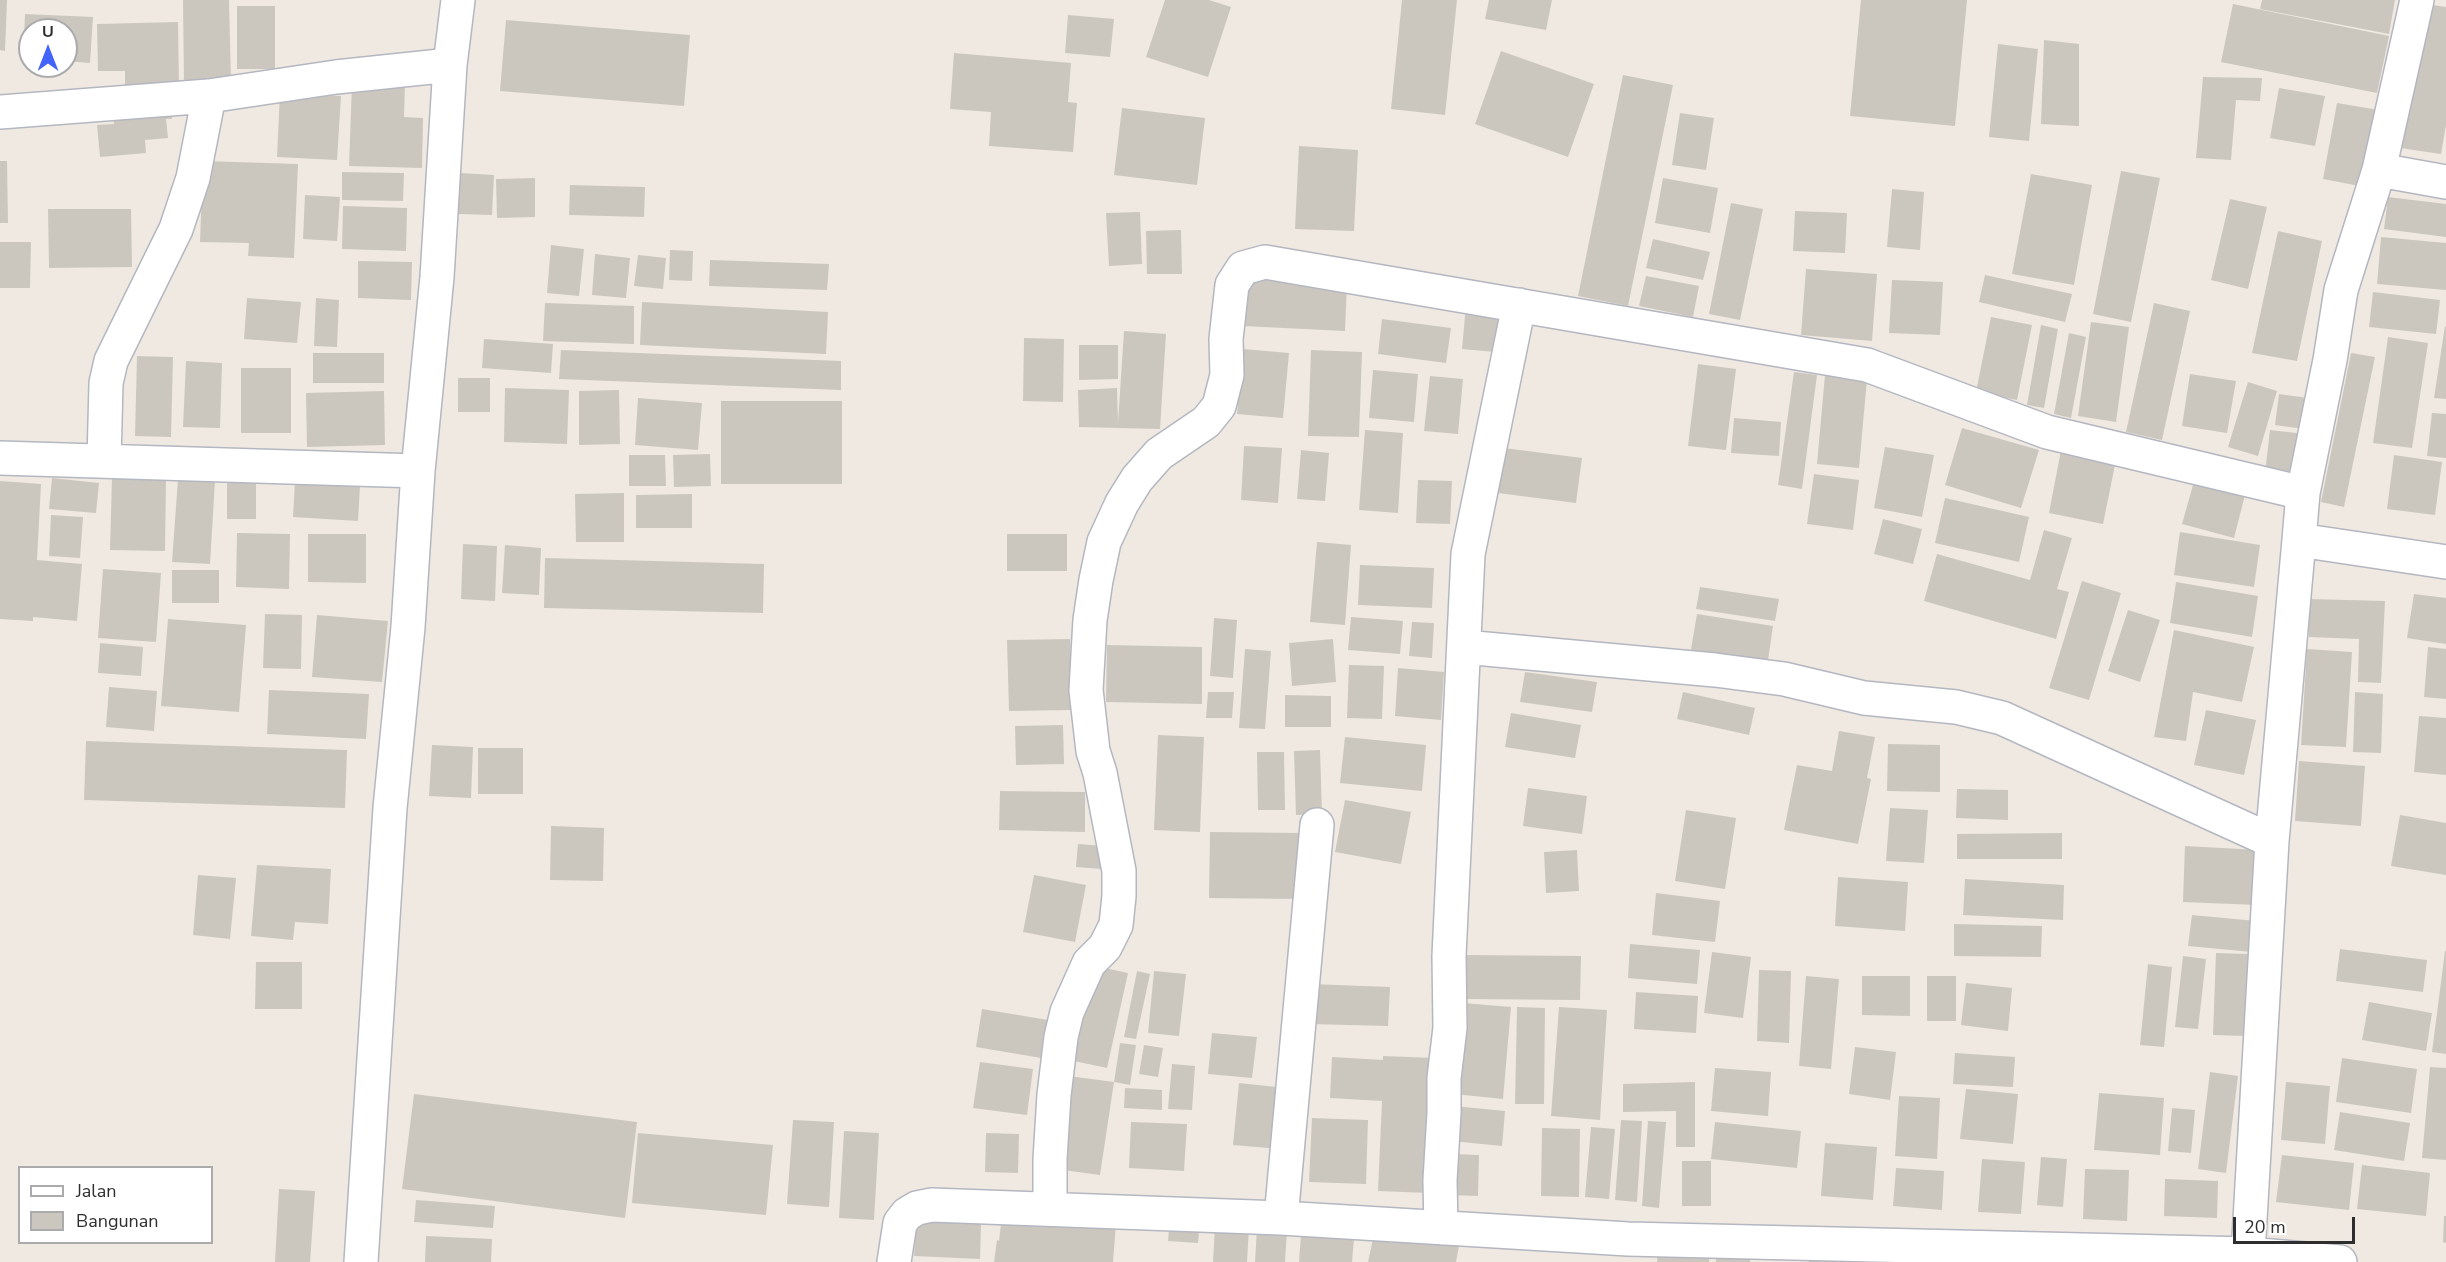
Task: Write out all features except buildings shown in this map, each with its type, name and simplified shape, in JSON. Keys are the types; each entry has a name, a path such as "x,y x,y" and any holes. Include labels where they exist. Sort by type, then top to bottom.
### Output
{"street":[{"path":"361,1262 390,808 408,627 418,471 437,277 450,65 458,0"},
{"path":"2248,1254 2272,841 2303,493 2330,360 2341,290 2379,170 2417,0"},
{"path":"0,112 209,96 336,77 450,65"},
{"path":"104,461 106,383 111,361 176,229 192,178 209,96"},
{"path":"2379,170 2446,182"},
{"path":"1050,1209 1053,1106 1061,1037 1067,1012 1089,963 1105,947 1116,925 1119,896 1119,871 1102,783 1093,751 1086,690 1090,620 1096,580 1104,542 1122,503 1137,479 1159,454 1206,422 1219,406 1227,375 1227,339 1233,285 1243,268 1265,262 1867,365 2047,432 2303,493"},
{"path":"1441,1228 1440,1180 1444,1064 1450,1028 1449,956 1468,554 1519,305"},
{"path":"0,458 418,471"},
{"path":"2299,540 2446,562"},
{"path":"1464,647 1715,670 1784,679 1864,698 1956,707 2002,718 2272,841"},
{"path":"1281,1218 1317,825"},
{"path":"894,1262 900,1223 907,1214 917,1208 932,1205 1281,1218 1441,1228 1628,1250 2248,1254 2340,1262"}]}
